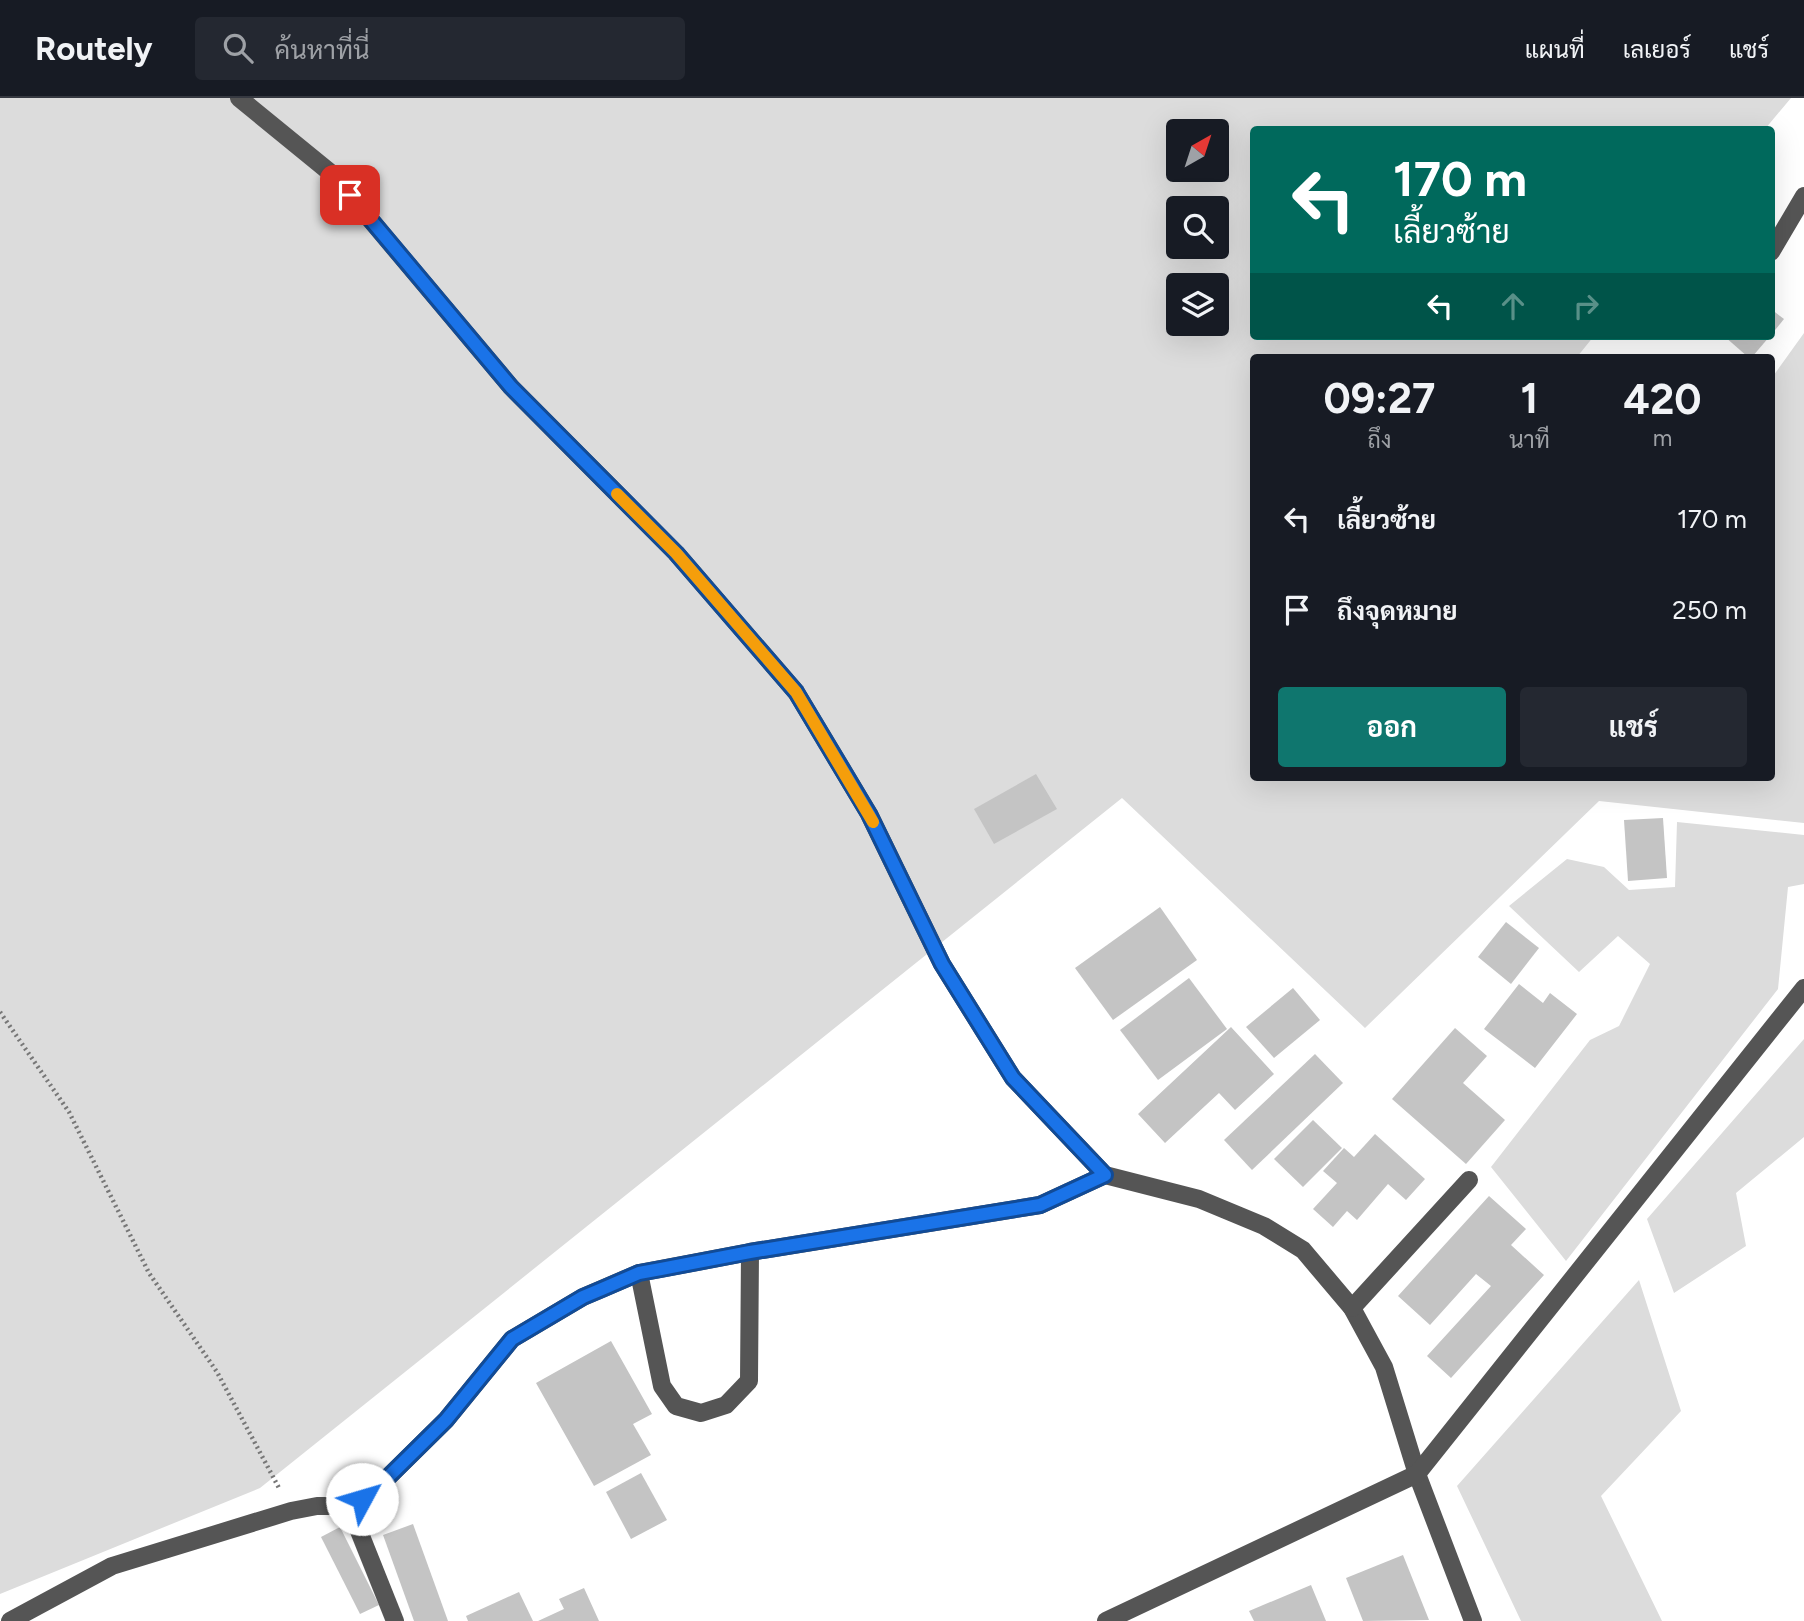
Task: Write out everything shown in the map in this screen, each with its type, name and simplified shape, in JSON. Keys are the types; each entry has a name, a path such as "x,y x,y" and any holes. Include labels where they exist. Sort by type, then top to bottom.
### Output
{"street":[{"path":"239,98 332,174 511,387 676,553 796,692 869,814 942,964 1013,1078 1105,1175 1199,1199 1264,1226 1303,1250 1352,1308 1384,1367 1417,1474 1473,1621"},
{"path":"1775,245 1804,196"},
{"path":"1106,1621 1417,1474 1804,988"},
{"path":"10,1621 112,1566 290,1511 317,1506 349,1506 374,1491 446,1420 512,1339 583,1297 639,1273 750,1252 1040,1205 1105,1175"},
{"path":"1352,1308 1469,1180"},
{"path":"639,1273 662,1386 676,1406 701,1413 726,1405 749,1381 750,1252"},
{"path":"349,1506 395,1621"}],"path":[{"path":"0,1012 69,1112 149,1273 216,1372 290,1511"}],"shaded area":[{"path":"0,98 1791,98 1768,126 1250,126 1250,340 1591,340 1579,354 1250,354 1250,781 1775,781 1775,373 1804,333 1804,823 1599,801 1365,1028 1122,798 260,1488 0,1594"},
{"path":"1677,822 1804,835 1804,884 1788,887 1778,989 1566,1261 1491,1167 1590,1040 1619,1026 1650,964 1618,936 1579,972 1509,906 1567,859 1604,867 1629,890 1675,887"},
{"path":"1804,1039 1804,1137 1736,1193 1746,1246 1674,1293 1647,1219"},
{"path":"1639,1280 1681,1411 1601,1496 1662,1621 1521,1621 1457,1486"}],"building":[{"path":"1775,312 1784,319 1775,330"},
{"path":"1729,340 1767,340 1755,354 1745,354"},
{"path":"1036,774 1057,809 994,844 974,809"},
{"path":"1663,818 1667,878 1628,881 1624,820"},
{"path":"1160,907 1197,960 1113,1020 1075,968"},
{"path":"1506,922 1539,948 1511,984 1478,957"},
{"path":"1189,978 1227,1029 1158,1080 1120,1030"},
{"path":"1519,984 1543,1003 1550,993 1577,1014 1535,1068 1484,1029"},
{"path":"1293,988 1320,1020 1274,1058 1246,1027"},
{"path":"1231,1027 1274,1074 1235,1110 1219,1093 1165,1143 1138,1114"},
{"path":"1455,1028 1487,1056 1463,1083 1505,1120 1466,1164 1392,1099"},
{"path":"1315,1054 1343,1083 1252,1170 1224,1140"},
{"path":"1313,1120 1342,1148 1303,1187 1274,1159"},
{"path":"1375,1134 1425,1179 1406,1200 1388,1184 1357,1220 1347,1211 1333,1227 1313,1209 1337,1183 1323,1171 1344,1148 1354,1157"},
{"path":"1489,1196 1526,1229 1511,1245 1544,1275 1451,1378 1427,1356 1491,1286 1476,1274 1430,1325 1398,1296"},
{"path":"611,1341 652,1414 633,1424 651,1455 594,1486 536,1383"},
{"path":"641,1473 667,1520 631,1539 606,1492"},
{"path":"413,1524 448,1621 414,1621 383,1535"},
{"path":"340,1527 379,1605 360,1614 321,1537"},
{"path":"1403,1555 1429,1620 1363,1621 1346,1578"},
{"path":"1311,1585 1326,1621 1254,1621 1249,1611"},
{"path":"584,1588 599,1621 538,1621 564,1609 559,1599"},
{"path":"519,1592 533,1621 468,1621 466,1616"}],"slow traffic":[{"path":"617,494 676,553 796,692 873,822"}],"route":[{"path":"350,195 511,387 676,553 796,692 869,814 942,964 1013,1078 1105,1175 1040,1205 750,1252 639,1273 583,1297 512,1339 446,1420 374,1491 362,1499"}]}
